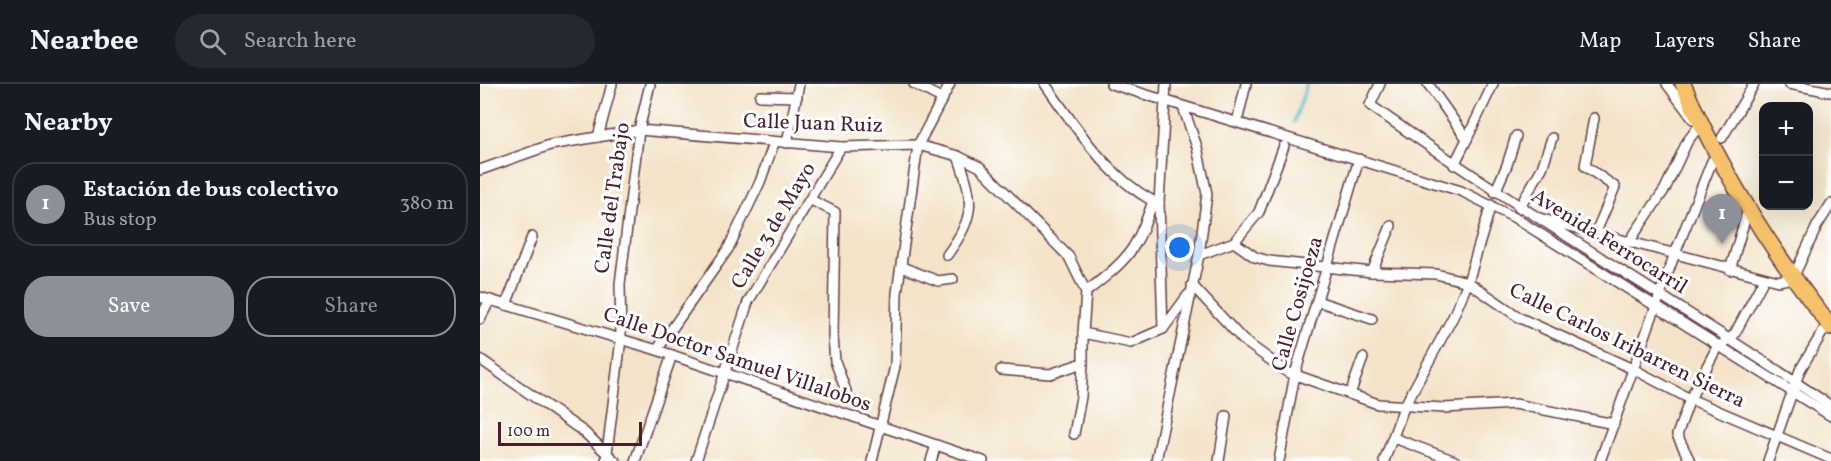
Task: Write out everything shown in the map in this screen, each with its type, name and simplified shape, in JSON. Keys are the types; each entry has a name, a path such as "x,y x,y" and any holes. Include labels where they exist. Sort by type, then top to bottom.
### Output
{"main road":[{"path":"1683,84 1700,124 1748,209 1793,278 1830,325"}],"street":[{"path":"598,137 612,84"},
{"name":"Calle del Trabajo","path":"605,456 621,339 620,284 639,130 650,84"},
{"path":"787,143 799,84"},
{"path":"914,84 942,99"},
{"path":"872,461 895,366 897,293 918,145 950,84"},
{"path":"1045,84 1092,149 1133,188 1156,202"},
{"path":"1111,84 1444,184 1491,205 1657,309 1795,388 1831,416"},
{"path":"1163,329 1156,202 1166,84"},
{"path":"1237,122 1246,84"},
{"name":"Avenida Ferrocarril","path":"1380,84 1370,105 1454,165 1729,338 1795,388 1831,406"},
{"path":"1428,84 1467,139"},
{"path":"1454,165 1493,84"},
{"path":"1629,242 1665,189 1700,124 1667,84"},
{"path":"1722,138 1754,84"},
{"path":"1789,84 1831,92"},
{"path":"760,96 797,97"},
{"path":"1156,461 1190,289 1199,255 1207,194 1197,147 1183,107"},
{"path":"1594,117 1585,166 1615,187 1596,232"},
{"name":"Calle Juan Ruiz","path":"482,168 550,145 639,130 841,147 918,145 958,156 980,167 1069,257 1086,292"},
{"path":"1495,192 1516,136"},
{"path":"1519,208 1542,168 1552,138"},
{"path":"657,350 728,249 760,182 774,142"},
{"path":"1199,255 1234,242 1259,212 1284,146"},
{"name":"Calle 3 de Mayo","path":"696,461 748,302 811,201 841,147"},
{"path":"947,255 956,242 971,209 958,156"},
{"path":"480,157 482,168"},
{"name":"Calle Cosijoeza","path":"1279,461 1295,374 1359,159"},
{"path":"1600,461 1635,370 1674,256 1712,160"},
{"path":"811,201 835,212 833,338 835,361 846,391"},
{"path":"1074,434 1081,397 1086,292 1124,262 1142,235 1156,202"},
{"path":"1384,461 1404,407 1453,317 1468,282 1491,205"},
{"path":"1534,217 1596,232 1674,256 1778,281 1793,278 1831,205"},
{"path":"1731,270 1748,209"},
{"path":"1372,272 1391,226"},
{"path":"506,305 532,237"},
{"name":"Calle Carlos Iribarren Sierra","path":"1234,242 1256,257 1269,261 1372,272 1437,274 1468,282 1520,318 1635,370 1690,399 1831,459"},
{"path":"902,267 938,280 953,279"},
{"path":"1690,461 1677,435 1690,399 1720,346 1734,335 1764,279"},
{"path":"1083,333 1131,343 1163,329 1190,289"},
{"path":"1190,289 1243,340 1287,372 1378,404 1404,407 1515,404 1614,424"},
{"path":"480,319 485,298"},
{"name":"Calle Doctor Samuel Villalobos","path":"485,298 725,372 840,414 983,461"},
{"path":"1317,301 1372,319"},
{"path":"1768,461 1800,369 1830,325"},
{"path":"635,461 672,355"},
{"path":"1350,394 1363,358"},
{"path":"480,359 584,432 605,456 615,461"},
{"path":"1001,370 1050,374 1083,363"},
{"path":"1219,461 1226,416"},
{"path":"1394,438 1455,461"},
{"path":"931,461 936,445"}],"waterway":[{"path":"1294,122 1307,84"}],"place":[{"name":"Estación de bus colectivo","path":"1722,244"}]}
